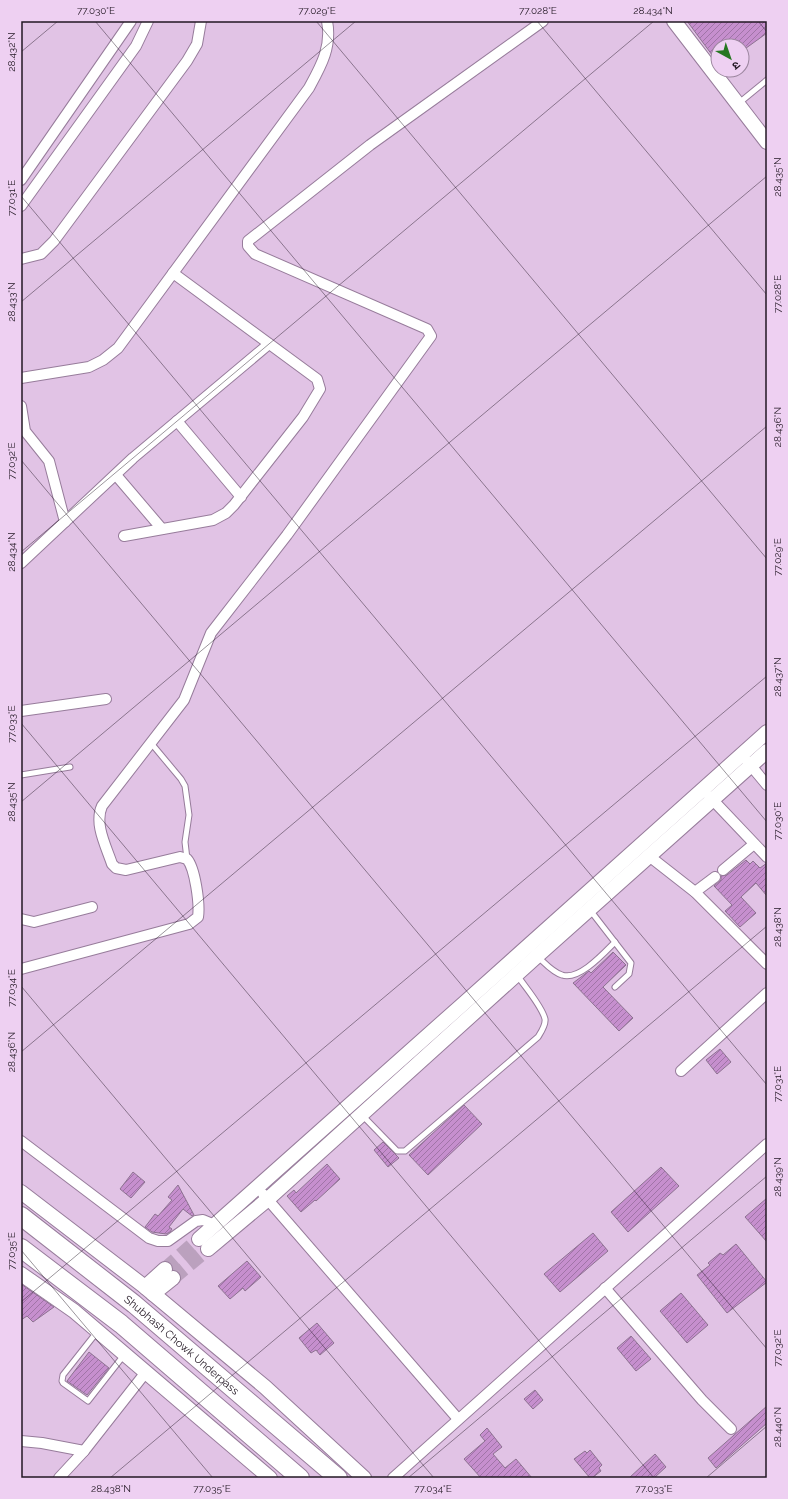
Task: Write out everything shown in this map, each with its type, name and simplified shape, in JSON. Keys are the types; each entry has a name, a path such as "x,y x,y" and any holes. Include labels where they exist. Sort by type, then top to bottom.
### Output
{"highway":[{"name":"Shubhash Chowk Underpass","path":"21,1216 134,1304 338,1478"},
{"path":"21,1248 121,1324 300,1478"}],"street":[{"path":"21,180 131,21"},
{"path":"21,206 136,46 148,21"},
{"path":"21,259 40,254 54,241 187,61 197,44 200,21"},
{"path":"21,378 89,367 104,360 118,348 131,333 173,273 309,88 328,48 330,33 327,21"},
{"path":"21,969 193,922 198,917 199,907 191,868 187,859 180,857 126,870 116,868 112,864 99,824 98,814 102,806 188,694 211,633 287,535 431,336 427,329 255,254 248,246 248,241 382,136 543,21"},
{"path":"674,21 767,142"},
{"path":"124,536 213,520 226,513 303,417 320,389 317,379 173,273"},
{"path":"21,563 177,421 269,344"},
{"path":"21,406 25,431 49,461 65,522"},
{"path":"177,421 241,496"},
{"path":"116,475 162,529"},
{"path":"21,711 106,699"},
{"path":"767,732 702,788 586,905 537,956 362,1115 268,1199 203,1244 215,1225 586,905 649,856 767,751"},
{"path":"741,755 752,765 767,785"},
{"path":"702,788 767,857"},
{"path":"723,870 754,844"},
{"path":"649,856 695,892 767,964"},
{"path":"695,892 715,877"},
{"path":"21,918 34,922 92,907"},
{"path":"681,1071 767,992"},
{"path":"21,1140 149,1238 158,1241 168,1241 196,1221 203,1220 215,1225"},
{"path":"393,1478 767,1144"},
{"path":"257,1189 268,1199 458,1419"},
{"path":"21,1192 149,1290 265,1387 364,1478"},
{"path":"149,1290 169,1273"},
{"path":"21,1274 74,1311 270,1478"},
{"path":"605,1288 702,1400 731,1430"},
{"path":"58,1478 84,1451 146,1372"},
{"path":"21,1441 42,1443 84,1451"}],"lane":[{"path":"738,104 767,80"},
{"path":"151,743 178,775 184,786 189,815 185,842 187,859"},
{"path":"21,775 70,767"},
{"path":"586,905 626,954 631,963 629,974 614,987"},
{"path":"537,956 556,972 570,976 578,974 592,964 615,942"},
{"path":"362,1115 397,1151 405,1152 538,1037 546,1020 516,975"},
{"path":"97,1331 63,1376 63,1383 88,1401 125,1355"}],"building":[{"path":"687,21 767,21 767,33 750,45 750,38 710,38 710,52"},
{"path":"746,860 750,864 753,861 760,868 767,863 767,896 756,883 741,897 756,913 740,927 725,911 732,905 714,886 721,880 721,876 727,875"},
{"path":"613,952 626,965 603,987 633,1018 619,1031 573,983 589,971 591,973"},
{"path":"720,1049 731,1062 717,1074 706,1060"},
{"path":"464,1105 482,1124 428,1175 409,1155"},
{"path":"383,1142 399,1158 388,1167 374,1150"},
{"path":"327,1164 340,1179 316,1201 315,1200 301,1212 287,1196 294,1190 296,1193"},
{"path":"661,1167 679,1186 628,1232 611,1212"},
{"path":"133,1172 145,1182 131,1198 120,1189"},
{"path":"178,1185 194,1215 192,1216 183,1209 169,1227 172,1229 170,1232 166,1234 152,1232 145,1227 155,1214 158,1216 172,1200 168,1197"},
{"path":"767,1198 767,1242 745,1217"},
{"path":"593,1233 608,1251 560,1292 544,1274"},
{"path":"736,1244 767,1282 727,1313 697,1275 710,1265 708,1263 720,1253 723,1255"},
{"path":"247,1261 261,1277 245,1291 243,1288 230,1299 218,1286"},
{"path":"21,1284 54,1307 33,1322 27,1316 21,1320"},
{"path":"681,1293 708,1325 687,1343 660,1311"},
{"path":"317,1323 334,1343 320,1355 316,1350 311,1353 299,1338"},
{"path":"631,1336 651,1359 636,1371 617,1348"},
{"path":"89,1352 109,1368 87,1395 67,1381"},
{"path":"535,1390 543,1400 533,1409 524,1399"},
{"path":"767,1406 767,1423 716,1468 708,1458"},
{"path":"487,1428 502,1447 493,1454 505,1468 516,1459 532,1478 481,1478 464,1459 485,1441 480,1435"},
{"path":"590,1450 602,1465 599,1468 601,1471 592,1478 590,1478 574,1459 585,1451 587,1453"},
{"path":"655,1454 666,1467 654,1478 629,1478"}],"tunnel":[{"path":"165,1269 199,1239"},
{"path":"173,1278 208,1249"}]}
